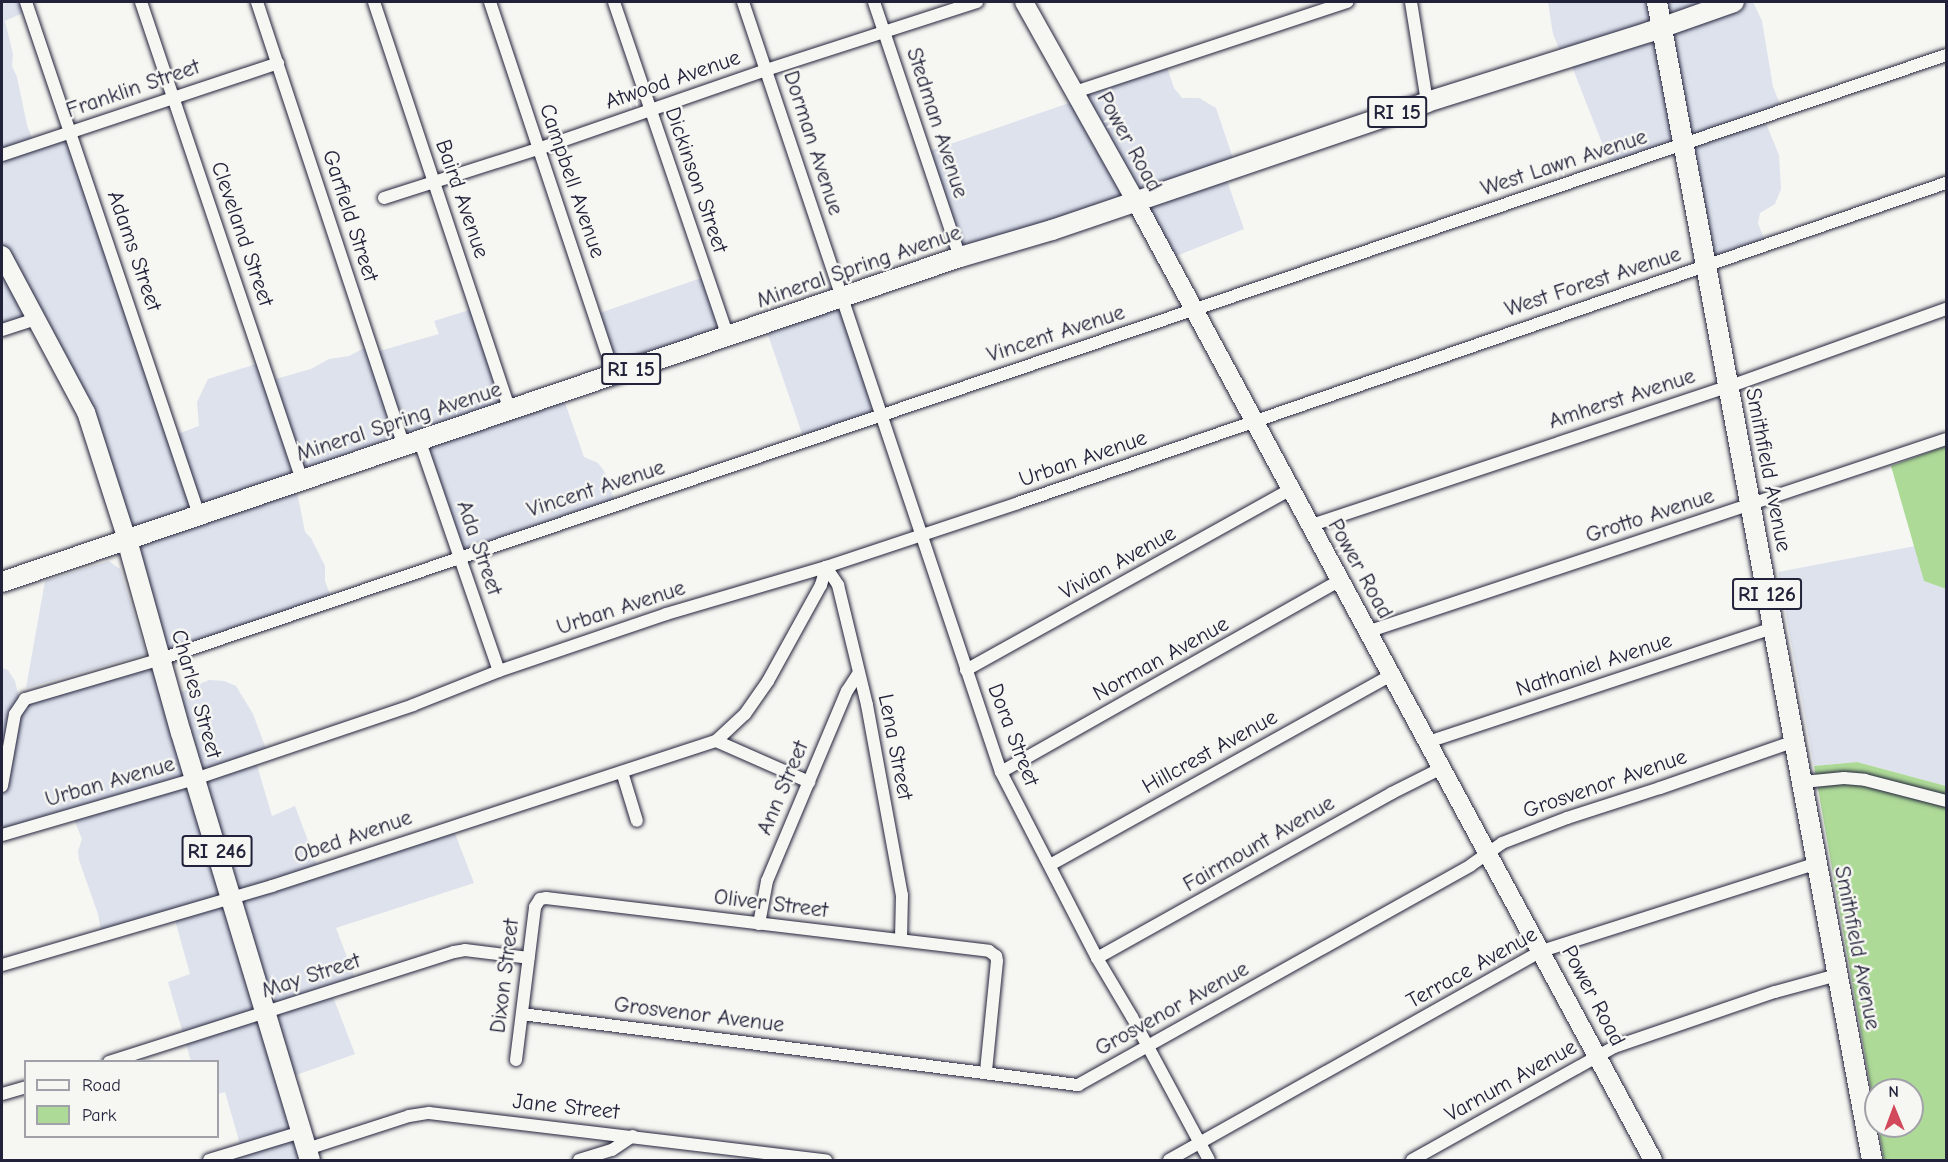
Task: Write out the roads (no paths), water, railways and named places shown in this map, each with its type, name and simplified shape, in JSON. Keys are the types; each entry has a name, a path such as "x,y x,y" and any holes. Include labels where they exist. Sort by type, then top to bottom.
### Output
{"main road":[{"name":"Power Road","path":"1024,2 1135,201 1289,490 1442,768 1486,854 1542,951 1653,1161"},
{"name":"Smithfield Avenue","path":"1657,2 1872,1161"},
{"name":"Mineral Spring Avenue","path":"2,582 960,257 1052,230 1427,102 1662,28 1734,2"},
{"name":"Charles Street","path":"2,255 38,318 86,412 127,540 195,779 306,1147"}],"street":[{"name":"Adams Street","path":"26,2 199,514"},
{"name":"Cleveland Street","path":"141,2 302,480"},
{"name":"Garfield Street","path":"257,2 411,442"},
{"name":"Baird Avenue","path":"374,2 510,411"},
{"name":"Campbell Avenue","path":"490,2 614,375"},
{"name":"Dickinson Street","path":"614,2 728,337"},
{"name":"Dorman Avenue","path":"743,2 842,298"},
{"name":"Stedman Avenue","path":"874,2 960,257"},
{"name":"Atwood Avenue","path":"384,198 538,149 766,70 977,2"},
{"path":"1075,92 1347,2"},
{"path":"1411,2 1427,102"},
{"name":"West Lawn Avenue","path":"1194,310 1684,146 1947,55"},
{"name":"Franklin Street","path":"2,155 278,63"},
{"name":"West Forest Avenue","path":"1253,421 1947,183"},
{"name":"Dora Street","path":"842,298 1001,771 1097,958 1209,1161"},
{"name":"Amherst Avenue","path":"1309,526 1728,387 1947,309"},
{"name":"Vincent Avenue","path":"2,786 16,711 25,699 161,659 1194,310"},
{"path":"2,330 38,318"},
{"name":"Urban Avenue","path":"2,835 195,779 413,705 499,671 666,614 826,567 1028,500 1253,421"},
{"name":"Grotto Avenue","path":"1367,632 1947,440"},
{"name":"Ada Street","path":"411,442 460,557 499,671"},
{"name":"Vivian Avenue","path":"966,670 1289,490"},
{"name":"Lena Street","path":"826,567 838,585 856,655 902,895 901,940"},
{"name":"Obed Avenue","path":"2,965 231,898 716,741 745,714 768,681 821,585 826,567"},
{"name":"Norman Avenue","path":"1001,771 1339,581"},
{"name":"Nathaniel Avenue","path":"1428,742 1773,628"},
{"name":"Ann Street","path":"759,924 767,881 847,691 858,674"},
{"name":"Hillcrest Avenue","path":"1050,865 1390,676"},
{"path":"716,741 809,782"},
{"name":"Grosvenor Avenue","path":"522,1014 986,1071 1078,1085 1502,843 1539,828 1795,741"},
{"name":"Fairmount Avenue","path":"1097,958 1392,793 1442,768"},
{"path":"622,772 637,821"},
{"path":"1803,782 1844,778 1864,780 1947,801"},
{"name":"Terrace Avenue","path":"1169,1161 1542,951 1817,863"},
{"name":"Oliver Street","path":"540,899 666,910 759,924 989,951 996,956 986,1071"},
{"name":"Dixon Street","path":"516,1060 535,907 540,899"},
{"name":"May Street","path":"115,1060 454,952 465,950 529,958"},
{"name":"Varnum Avenue","path":"1413,1161 1598,1056 1633,1039 1838,975"},
{"path":"2,1094 24,1088"},
{"name":"Jane Street","path":"209,1161 306,1147 409,1116 429,1113 826,1161"},
{"path":"579,1161 612,1150 633,1136"}]}
